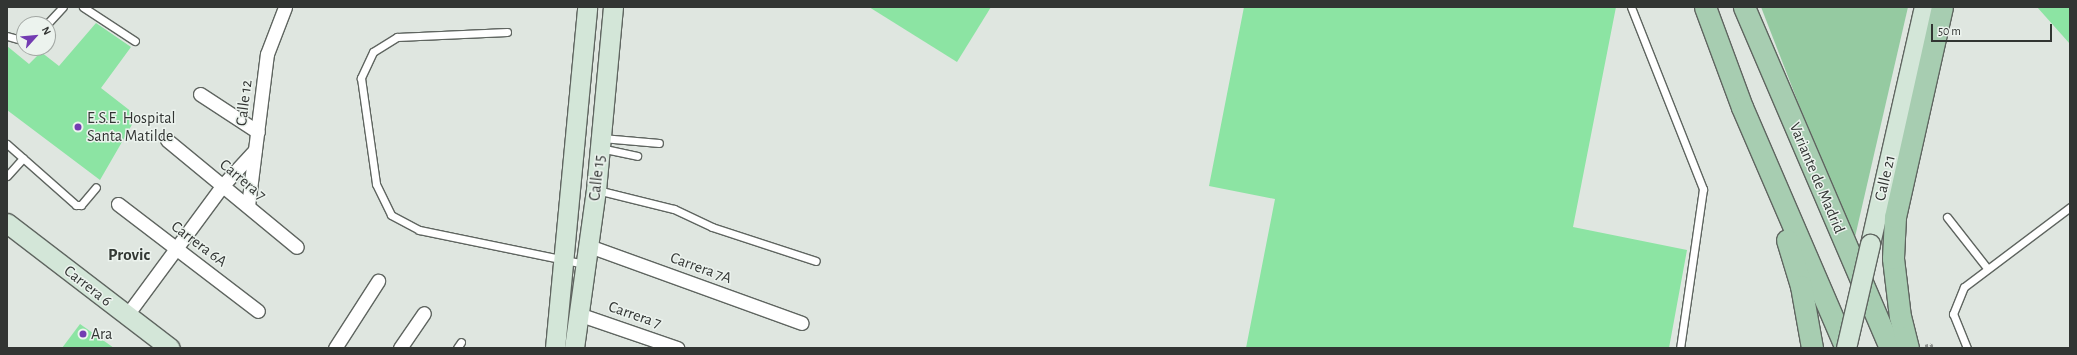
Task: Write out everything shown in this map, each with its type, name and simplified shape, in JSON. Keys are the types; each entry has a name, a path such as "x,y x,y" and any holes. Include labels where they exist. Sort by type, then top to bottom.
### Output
{"main road":[{"path":"1705,7 1742,107 1798,278 1812,348"},
{"name":"Variante de Madrid","path":"1744,7 1890,348"},
{"path":"1908,348 1900,317 1893,258 1895,217 1942,7"},
{"path":"1742,107 1846,348"}],"street":[{"name":"Calle 12","path":"248,206 267,54 285,7"},
{"name":"Calle 15","path":"555,348 565,260 587,7"},
{"name":"Calle 15","path":"574,348 581,315 596,190 613,7"},
{"name":"Calle 21","path":"1846,348 1924,7"},
{"path":"200,94 258,132"},
{"name":"Carrera 7","path":"167,140 297,247"},
{"path":"127,315 178,250 223,185 255,150"},
{"name":"Carrera 6A","path":"118,204 258,310"},
{"name":"Carrera 6","path":"7,223 127,315 160,345"},
{"name":"Carrera 7A","path":"589,246 802,323"},
{"path":"335,348 378,281"},
{"path":"400,348 424,313"},
{"name":"Carrera 7","path":"581,315 677,348"}],"lane":[{"path":"55,16 63,7"},
{"path":"82,7 135,41"},
{"path":"1631,7 1703,189 1680,348"},
{"path":"508,32 397,37 373,52 362,78 376,184 391,215 419,230 587,264"},
{"path":"600,143 659,143"},
{"path":"600,143 637,156"},
{"path":"7,144 76,205 81,205 96,188"},
{"path":"7,176 23,158"},
{"path":"596,190 674,209 712,227 816,261"},
{"path":"1967,348 1953,314 1964,287 1987,268 2070,207"},
{"path":"1947,217 1987,268"}],"path":[{"path":"1925,348 1931,344 1933,348"}],"green space":[{"path":"1761,7 1908,7 1855,237 1799,105"}],"building":[{"path":"869,7 991,7 957,62"},
{"path":"1244,7 1616,7 1573,227 1687,250 1669,348 1246,348 1275,199 1209,186"},
{"path":"2037,7 2070,7 2070,44"},
{"path":"96,23 131,47 101,88 137,116 100,180 7,110 7,46 16,53 16,56 19,56 29,64 37,56 46,56 59,66"},
{"name":"Ara","path":"80,324 114,348 62,348"}],"place":[{"name":"E.S.E. Hospital Santa Matilde","path":"78,127"},
{"name":"Ara","path":"83,334"}],"district":[{"name":"Provic","path":"129,255"}]}
